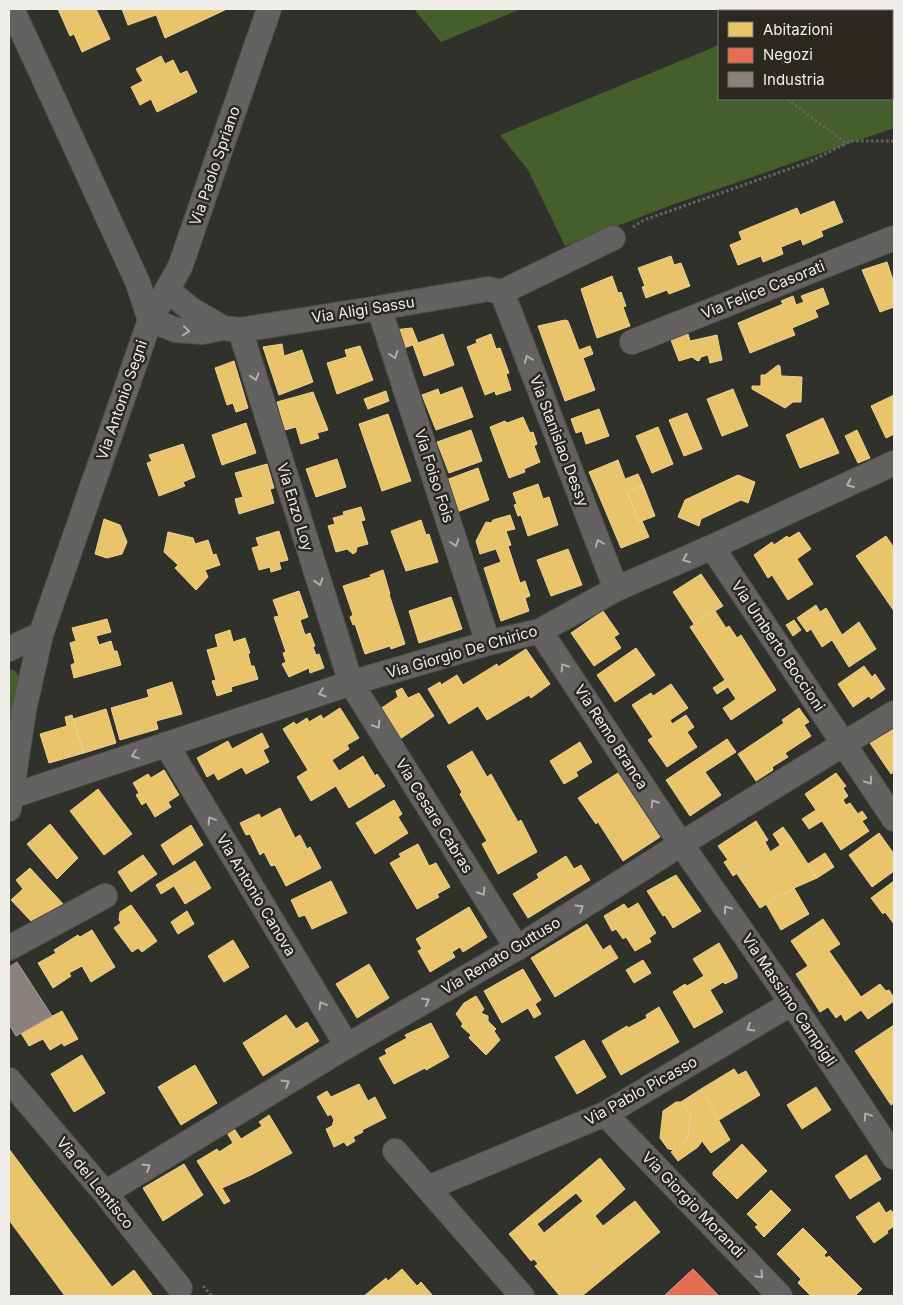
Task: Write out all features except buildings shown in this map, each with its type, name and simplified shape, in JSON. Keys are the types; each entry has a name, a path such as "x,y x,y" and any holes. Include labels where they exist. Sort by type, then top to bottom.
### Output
{"street":[{"path":"12,9 138,283 150,320"},
{"name":"Via Paolo Spriano","path":"150,320 180,267 269,9"},
{"path":"502,292 613,238"},
{"name":"Via Felice Casorati","path":"632,342 894,238"},
{"name":"Via Aligi Sassu","path":"150,320 176,330 202,332 379,308 488,289 502,292"},
{"path":"167,290 192,310 231,329"},
{"name":"Via Stanislao Dessy","path":"502,292 616,589"},
{"name":"Via Foiso Fois","path":"379,308 488,643"},
{"name":"Via Antonio Segni","path":"10,802 24,710 41,634 150,320"},
{"name":"Via Enzo Loy","path":"231,329 351,684"},
{"name":"Via Giorgio De Chirico","path":"10,802 166,744 351,684 488,643 540,632 616,589 891,471"},
{"name":"Via Umberto Boccioni","path":"712,548 894,819"},
{"name":"Via Remo Branca","path":"540,632 681,844"},
{"path":"9,649 41,634"},
{"name":"Via Cesare Cabras","path":"351,684 517,948"},
{"name":"Via Renato Guttuso","path":"105,1193 347,1046 517,948 681,844 894,713"},
{"name":"Via Antonio Canova","path":"166,744 347,1046"},
{"name":"Via Massimo Campigli","path":"681,844 792,1003 894,1157"},
{"path":"9,948 105,896"},
{"name":"Via Pablo Picasso","path":"428,1188 605,1114 792,1003"},
{"name":"Via del Lentisco","path":"9,1080 105,1193 180,1288"},
{"name":"Via Giorgio Morandi","path":"605,1114 780,1296"},
{"path":"394,1151 522,1296"}],"path":[{"path":"788,100 846,143"},
{"path":"613,238 644,220 809,162 851,141 871,140 892,141 894,143"}],"shaded area":[{"path":"894,9 894,105 892,100 893,10 836,10"}],"green space":[{"path":"414,9 521,9 441,42"},
{"path":"727,9 842,10 728,10"},
{"path":"718,45 718,100 893,100 893,90 894,91 894,128 677,203 565,246 528,170 500,135"},
{"path":"9,669 15,671 20,677 9,747"}]}
